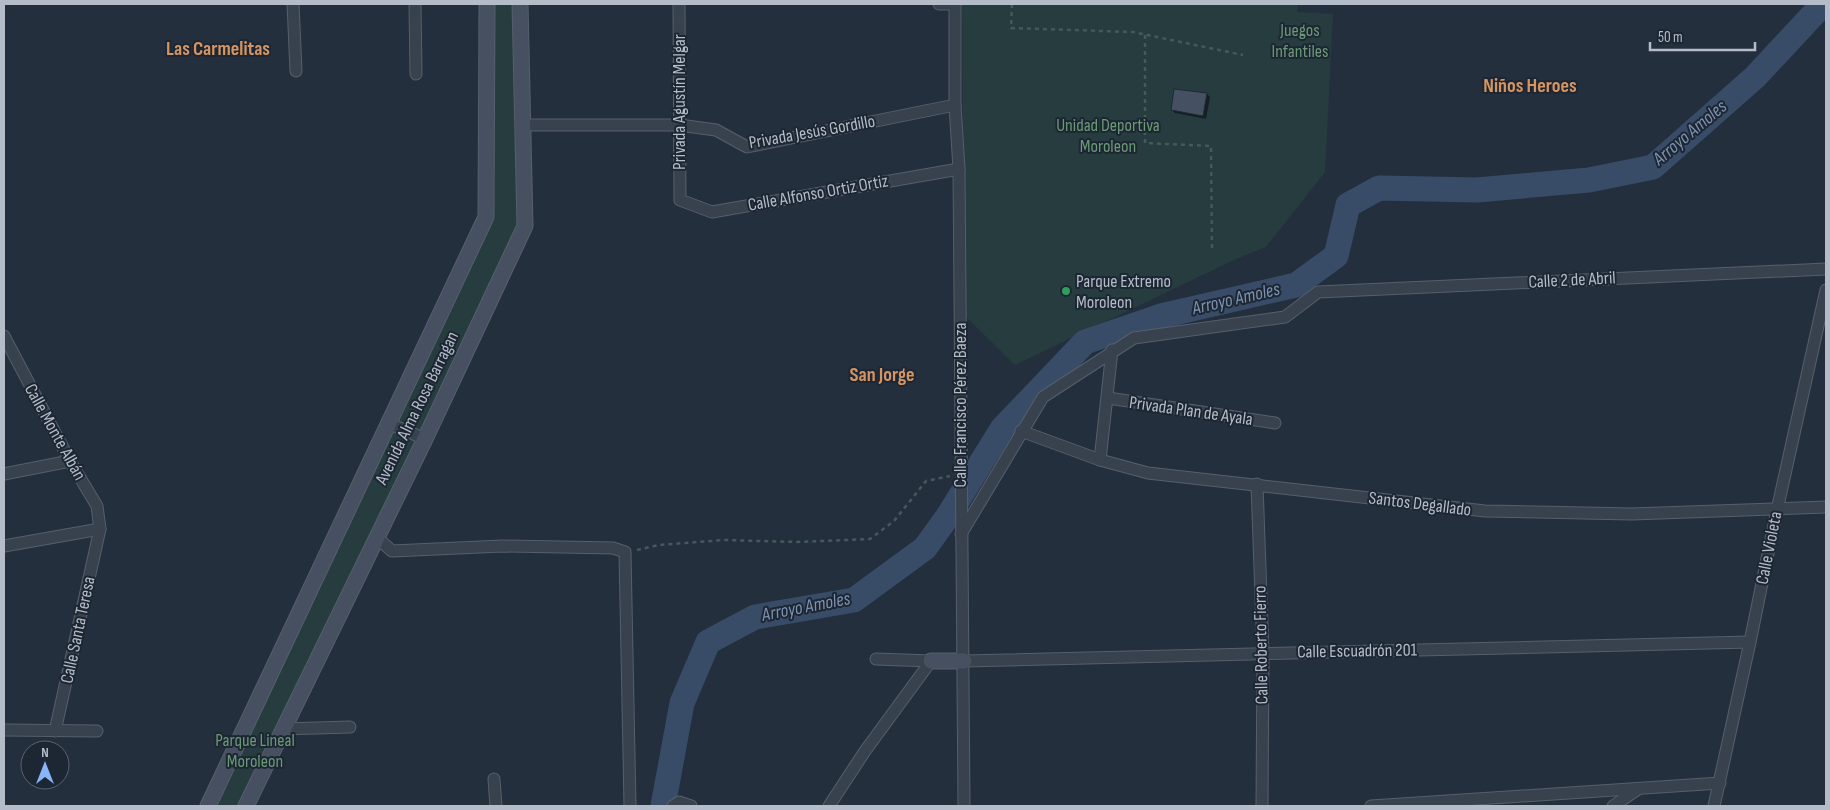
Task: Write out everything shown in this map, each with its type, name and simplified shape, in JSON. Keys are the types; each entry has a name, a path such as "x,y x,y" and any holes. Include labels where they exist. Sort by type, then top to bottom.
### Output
{"street":[{"path":"294,4 296,71"},
{"path":"415,4 416,74"},
{"name":"Avenida Alma Rosa Barragan","path":"208,806 486,217 487,4"},
{"name":"Avenida Alma Rosa Barragan","path":"246,806 525,226 520,4"},
{"name":"Privada Agustín Melgar","path":"679,4 680,200"},
{"path":"939,4 955,4"},
{"name":"Calle Francisco Pérez Baeza","path":"955,4 955,105 959,168 964,806"},
{"name":"Privada Jesús Gordillo","path":"522,125 679,125 716,130 747,147 955,105"},
{"name":"Calle Alfonso Ortiz Ortiz","path":"680,200 712,212 959,168"},
{"name":"Calle 2 de Abril","path":"1112,350 1134,338 1286,317 1318,292 1826,269"},
{"name":"Calle Violeta","path":"1714,806 1826,290"},
{"name":"Calle Monte Albán","path":"4,338 96,506 100,529"},
{"path":"1100,460 1112,350"},
{"path":"962,532 1042,397 1112,350"},
{"name":"Privada Plan de Ayala","path":"1108,398 1275,423"},
{"path":"388,422 424,439"},
{"name":"Santos Degallado","path":"1021,431 1100,460 1148,473 1485,511 1632,514 1826,507"},
{"path":"4,474 70,461"},
{"name":"Calle Roberto Fierro","path":"1257,484 1263,653 1262,806"},
{"path":"4,546 100,529"},
{"name":"Calle Santa Teresa","path":"56,730 100,529"},
{"path":"376,537 392,551 502,546 614,548 625,552 630,806"},
{"name":"Calle Escuadrón 201","path":"964,661 1750,642"},
{"path":"876,659 964,661"},
{"path":"830,806 864,752 931,661"},
{"path":"284,729 350,728"},
{"path":"4,730 97,730"},
{"path":"494,779 496,806"},
{"path":"1371,806 1720,783"},
{"path":"1613,806 1640,788"},
{"path":"673,806 679,802 691,806"}],"path":[{"path":"1012,4 1011,28 1133,32 1243,55"},
{"path":"1145,35 1145,143 1211,146 1212,249"},
{"path":"625,552 659,545 724,540 797,542 870,539 894,521 926,481 960,479"}],"green space":[{"name":"Parque Lineal Moroleon","path":"487,4 520,4 523,225 250,806 208,806 486,217"},
{"name":"Unidad Deportiva Moroleon","path":"962,4 1298,4 1297,12 1333,14 1325,172 1266,247 1236,259 1015,365 964,315"}],"building":[{"path":"1174,89 1207,93 1203,116 1171,110"}],"waterway":[{"name":"Arroyo Amoles","path":"663,806 682,703 708,642 755,617 854,600 925,548 948,516 1002,429 1085,342 1161,316 1296,285 1336,256 1348,205 1379,188 1477,190 1589,180 1653,167 1755,77 1823,4"}],"place":[{"name":"Parque Extremo Moroleon","path":"1066,291"}],"district":[{"name":"Las Carmelitas","path":"218,49"},
{"name":"Niños Heroes","path":"1530,86"},
{"name":"San Jorge","path":"882,375"}],"park label":[{"name":"Juegos Infantiles","path":"1300,40"}]}
